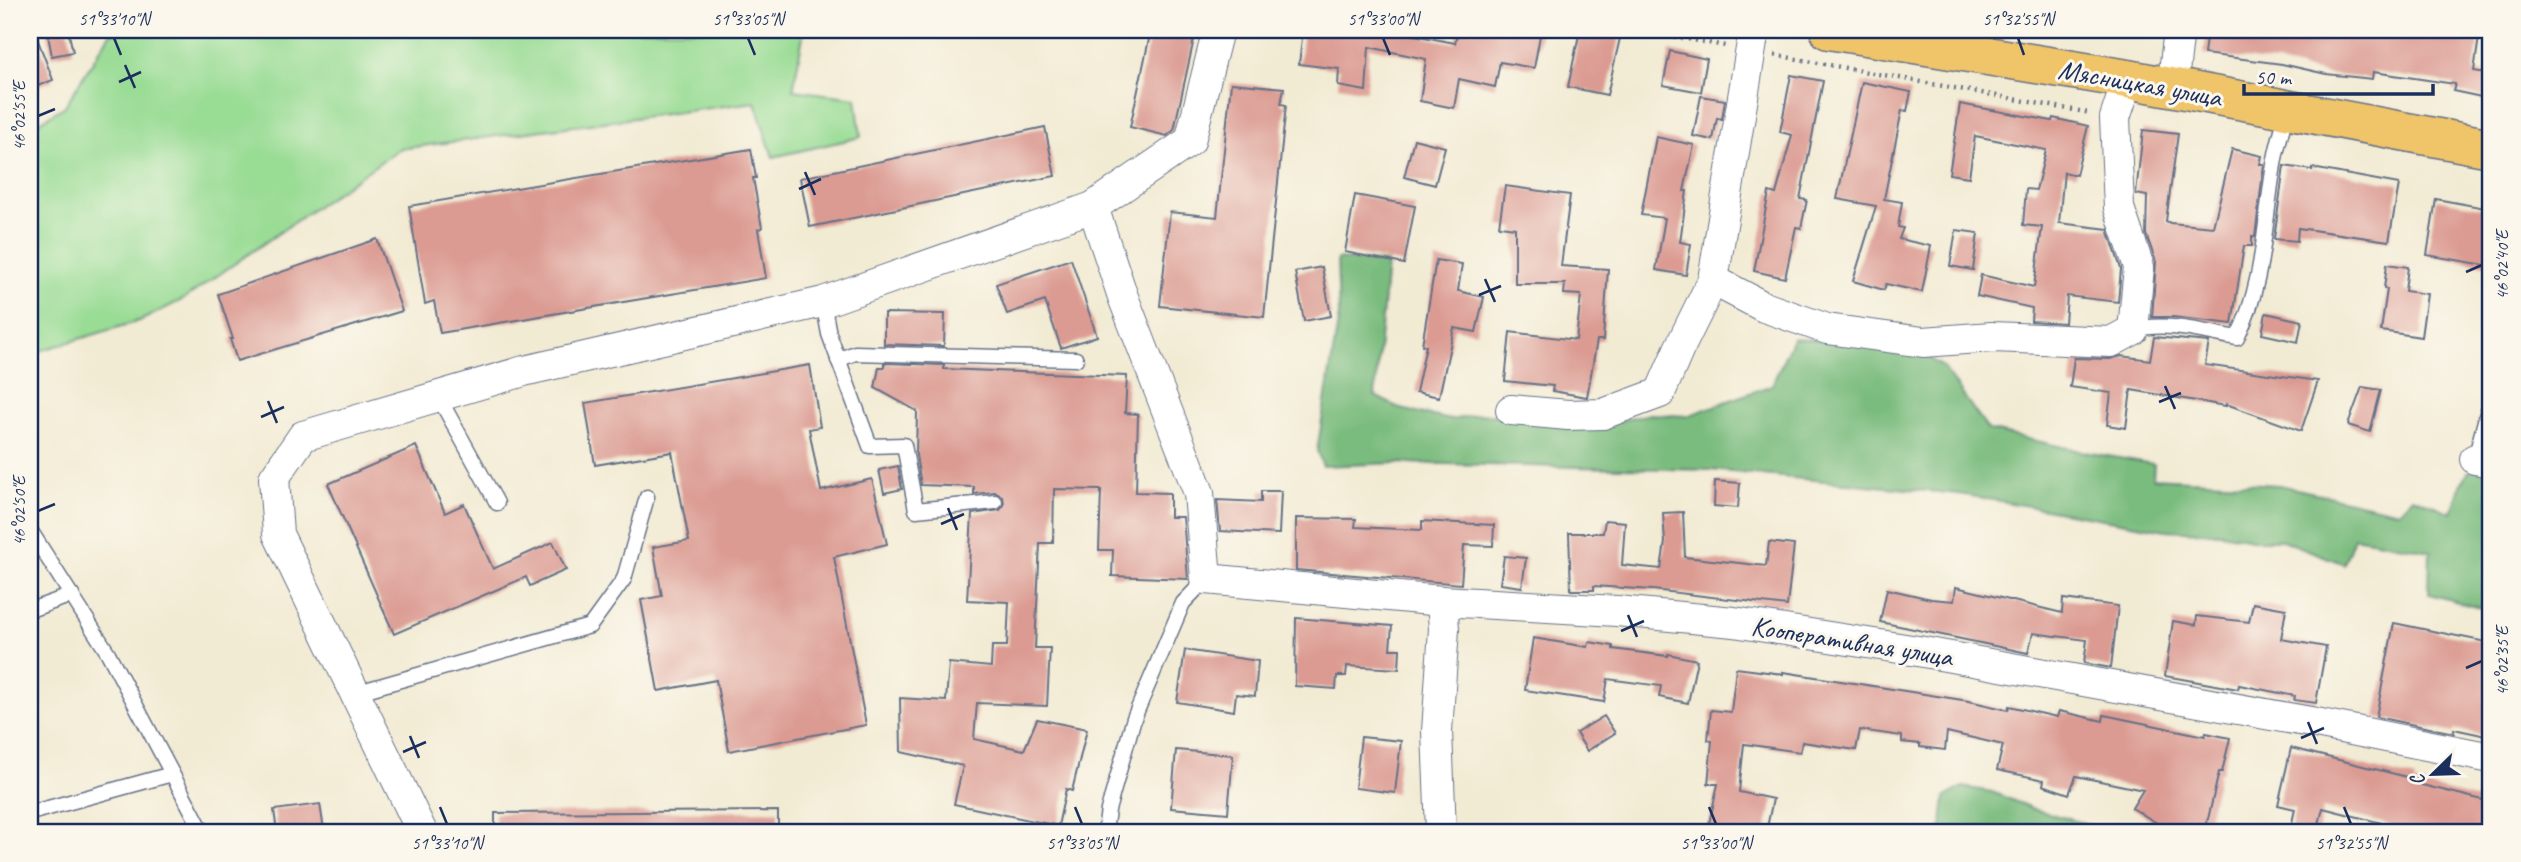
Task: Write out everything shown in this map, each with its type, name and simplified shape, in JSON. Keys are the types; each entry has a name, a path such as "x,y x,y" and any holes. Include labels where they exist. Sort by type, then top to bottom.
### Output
{"main road":[{"name":"Мясницкая улица","path":"1829,30 2128,79 2491,148"}],"street":[{"path":"422,832 278,534 274,478 303,436 524,371 823,302 1093,207 1190,141 1218,30"},
{"path":"2172,89 2179,30"},
{"path":"1511,410 1568,415 1603,414 1660,393 1678,349 1713,280 1752,40"},
{"path":"1713,280 1764,307 1827,328 1923,342 1992,337 2112,342 2133,330 2139,267 2119,208 2115,118 2128,79"},
{"path":"1093,207 1123,297 1199,493 1206,579"},
{"name":"Кооперативная улица","path":"1206,579 1442,601 1617,611 1734,622 2316,723 2491,758"},
{"path":"1441,832 1437,731 1444,629 1442,601"}],"lane":[{"path":"2133,330 2147,326 2237,338 2249,315 2256,284 2275,160 2287,110"},
{"path":"823,302 829,334 870,446 904,445 916,510 995,502"},
{"path":"838,360 855,354 1076,359"},
{"path":"438,396 497,503"},
{"path":"2483,461 2491,398"},
{"path":"355,693 590,626 624,579 647,497"},
{"path":"30,530 108,653 203,832"},
{"path":"1105,832 1108,810 1139,706 1183,603 1206,579"},
{"path":"30,610 72,595"},
{"path":"30,813 172,774"}],"path":[{"path":"1640,30 1752,40 2115,118"}],"green space":[{"path":"128,30 804,30 793,90 856,98 861,137 773,157 755,102 399,149 184,299 142,320 30,354 30,128 65,106 110,34"},
{"path":"1337,259 1387,263 1375,396 1401,409 1451,420 1479,414 1569,421 1619,421 1650,414 1687,416 1772,385 1793,338 1914,349 1943,367 1988,430 2154,464 2153,478 2279,485 2399,512 2413,497 2452,513 2460,487 2469,471 2491,467 2491,611 2429,594 2430,551 2354,537 2344,564 2282,540 2257,540 2221,533 2166,530 1959,494 1711,470 1398,463 1323,466 1317,451 1339,316"},
{"path":"1963,787 1992,792 2036,810 2106,832 1941,832 1945,797"}],"building":[{"path":"30,30 34,30 53,80 30,89"},
{"path":"47,30 68,30 73,52 52,56"},
{"path":"1151,30 1196,30 1174,130 1167,136 1130,127"},
{"path":"1303,30 1404,30 1403,33 1455,43 1458,30 1541,30 1534,68 1500,62 1495,87 1459,79 1454,108 1420,101 1426,59 1369,47 1366,91 1338,86 1339,69 1299,64"},
{"path":"1580,30 1620,38 1607,95 1568,87"},
{"path":"2207,30 2450,30 2449,33 2479,37 2474,71 2491,74 2486,98 2453,91 2455,84 2373,72 2372,79 2326,74 2282,64 2204,54"},
{"path":"1670,51 1707,59 1701,92 1663,85"},
{"path":"1791,75 1823,81 1800,199 1807,200 1801,228 1796,227 1785,278 1754,271 1769,192 1776,194 1792,135 1780,132"},
{"path":"1862,82 1911,92 1907,111 1902,110 1884,199 1902,202 1898,227 1903,228 1899,239 1931,246 1922,292 1886,284 1884,290 1853,281 1876,206 1837,199"},
{"path":"1231,83 1284,88 1281,104 1286,105 1264,317 1160,306 1170,212 1217,217"},
{"path":"1701,96 1725,100 1722,119 1717,118 1713,140 1693,136"},
{"path":"1960,104 2088,126 2076,175 2064,172 2059,223 2108,229 2121,269 2118,302 2067,296 2065,323 2031,321 2032,308 1977,296 1981,275 2034,287 2042,227 2023,225 2026,189 2036,190 2046,150 1975,136 1969,177 1949,174"},
{"path":"1045,127 1055,176 810,227 800,178"},
{"path":"2143,130 2178,134 2166,221 2170,223 2213,227 2232,149 2262,156 2260,164 2264,164 2255,237 2252,236 2252,246 2244,246 2232,324 2152,317 2156,262 2146,234 2147,196 2136,194"},
{"path":"1656,137 1694,145 1684,191 1687,191 1680,242 1691,244 1686,275 1656,270 1665,218 1641,215"},
{"path":"1414,139 1445,147 1435,185 1404,177"},
{"path":"751,149 762,228 758,229 766,278 440,333 434,301 425,304 409,206"},
{"path":"2284,166 2312,168 2399,184 2389,241 2298,228 2297,241 2274,239"},
{"path":"1505,186 1570,195 1561,266 1608,269 1603,340 1597,340 1587,397 1552,391 1553,386 1505,381 1510,332 1576,340 1581,295 1564,294 1565,284 1515,284 1515,228 1499,226"},
{"path":"1355,195 1415,206 1404,264 1345,252"},
{"path":"2436,199 2491,209 2491,266 2427,255"},
{"path":"1956,230 1978,233 1973,270 1950,266"},
{"path":"377,239 402,311 237,361 230,339 233,339 218,294"},
{"path":"1071,259 1097,336 1061,348 1045,301 1007,314 996,284"},
{"path":"1436,260 1462,264 1458,291 1484,297 1476,332 1454,328 1439,397 1416,392 1426,346 1422,345"},
{"path":"2387,264 2408,267 2405,291 2427,294 2421,337 2381,331 2387,289 2384,289"},
{"path":"1322,267 1331,316 1304,321 1295,272"},
{"path":"884,313 945,314 944,346 884,344"},
{"path":"2266,313 2302,321 2298,342 2262,334"},
{"path":"2154,337 2209,342 2205,365 2318,381 2301,431 2226,404 2131,390 2126,428 2107,425 2111,393 2070,387 2074,358 2110,359 2121,356 2150,360"},
{"path":"884,363 944,365 944,369 1127,376 1125,413 1138,414 1136,492 1170,493 1170,517 1183,517 1188,579 1112,576 1113,550 1099,550 1101,490 1054,489 1053,543 1040,543 1035,648 1050,648 1047,706 977,703 974,739 1024,750 1037,719 1087,729 1072,791 1066,789 1058,826 954,804 963,766 901,752 900,698 946,701 949,663 991,667 992,646 1007,646 1009,602 967,600 972,514 1000,510 1004,505 1003,497 995,492 974,494 974,487 921,485 916,455 917,411 875,388 879,367 884,367"},
{"path":"810,365 820,427 809,429 821,491 872,479 887,544 834,557 866,725 729,751 716,680 658,691 641,600 662,596 653,547 689,541 672,452 595,465 585,403"},
{"path":"2362,387 2381,390 2370,432 2348,425"},
{"path":"416,446 445,513 464,504 493,569 553,542 566,570 530,586 526,577 394,634 328,484"},
{"path":"898,466 902,489 884,493 879,470"},
{"path":"1715,481 1740,483 1738,508 1714,506"},
{"path":"1261,491 1281,491 1279,534 1220,531 1217,500 1261,502"},
{"path":"1683,512 1685,557 1766,566 1769,542 1794,545 1787,606 1653,590 1594,586 1594,590 1571,590 1569,533 1603,533 1605,520 1625,522 1622,565 1661,569 1665,542 1663,513"},
{"path":"1296,518 1356,519 1355,527 1422,530 1422,521 1494,525 1493,546 1464,545 1461,584 1296,570"},
{"path":"1504,556 1526,558 1522,587 1500,584"},
{"path":"1956,587 2062,613 2063,599 2118,606 2111,668 2084,663 2087,640 2033,633 2028,653 1880,622 1887,589 1954,601"},
{"path":"2253,603 2286,609 2281,639 2326,647 2316,703 2239,685 2238,689 2165,676 2173,621 2196,625 2197,616 2249,622"},
{"path":"1296,618 1392,626 1390,649 1400,649 1399,669 1347,666 1346,676 1337,676 1336,689 1295,686"},
{"path":"2394,623 2491,643 2491,737 2454,729 2454,733 2376,717"},
{"path":"1533,638 1588,647 1589,642 1613,646 1613,649 1668,654 1697,660 1688,703 1659,697 1661,686 1608,679 1604,702 1525,690"},
{"path":"1185,650 1258,661 1255,696 1236,694 1234,711 1177,702"},
{"path":"1736,668 1783,672 1969,701 2008,710 2009,706 2057,717 2059,711 2103,721 2104,715 2205,736 2206,733 2230,738 2205,832 2172,832 2132,808 2143,790 2076,776 2069,794 2043,785 2044,780 1997,770 2003,745 1947,732 1945,750 1902,742 1902,736 1860,730 1856,750 1802,742 1800,752 1744,744 1739,792 1773,799 1766,832 1707,832 1718,784 1708,784 1712,741 1708,740 1711,710 1731,712"},
{"path":"1604,716 1615,733 1587,751 1576,733"},
{"path":"1361,737 1401,741 1395,793 1355,788"},
{"path":"2291,748 2415,779 2414,783 2491,802 2491,832 2396,832 2397,827 2323,808 2317,832 2290,832 2295,809 2278,805"},
{"path":"1176,750 1233,755 1228,813 1171,808"},
{"path":"320,804 324,830 277,832 274,810"},
{"path":"778,811 778,832 495,832 495,813"}]}
